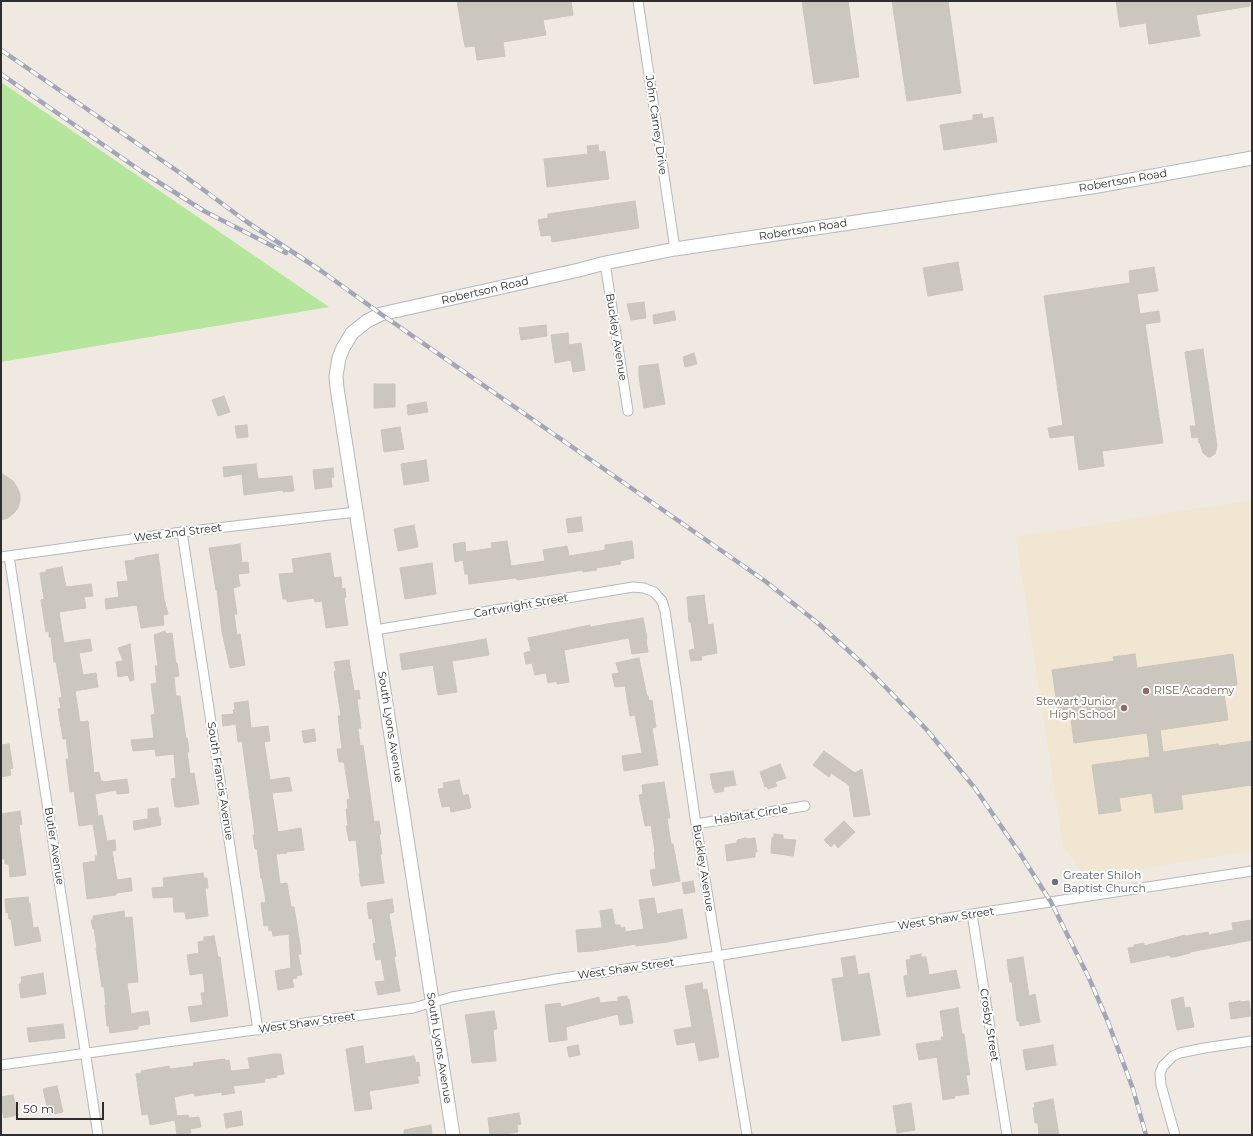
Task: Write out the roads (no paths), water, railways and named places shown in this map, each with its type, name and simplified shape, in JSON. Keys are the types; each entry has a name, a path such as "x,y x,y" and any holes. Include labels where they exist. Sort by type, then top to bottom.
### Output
{"street":[{"name":"John Carney Drive","path":"638,1 675,249"},
{"name":"Robertson Road","path":"359,326 381,314 580,270 604,263 675,249 1098,186 1252,158"},
{"name":"Buckley Avenue","path":"604,263 628,411"},
{"name":"South Lyons Avenue","path":"359,326 352,333 343,348 337,366 337,388 453,1135"},
{"name":"West 2nd Street","path":"5,557 182,532 356,512"},
{"name":"South Francis Avenue","path":"182,532 258,1030"},
{"name":"Butler Avenue","path":"5,557 98,1135"},
{"name":"Cartwright Street","path":"375,630 633,587 644,588 654,592 662,601"},
{"name":"Buckley Avenue","path":"662,601 665,611 717,956 747,1135"},
{"name":"Habitat Circle","path":"696,824 806,806"},
{"name":"West Shaw Street","path":"1,1065 413,1008 452,997 555,979 717,956 972,914 1252,871"},
{"name":"Crosby Street","path":"972,914 1007,1135"},
{"path":"1175,1135 1160,1079 1160,1073 1163,1066 1173,1056 1190,1050 1252,1041"}],"railway":[{"path":"1,50 186,177 247,222 320,270 765,581 819,624 863,664 926,729 974,787 1019,852 1051,902 1089,978 1108,1022 1133,1089 1146,1135"},
{"path":"1,74 141,171 204,211 286,253"}],"place":[{"name":"RISE Academy","path":"1146,691"},
{"name":"Stewart Junior High School","path":"1124,708"},
{"name":"Greater Shiloh Baptist Church","path":"1055,882"}]}
